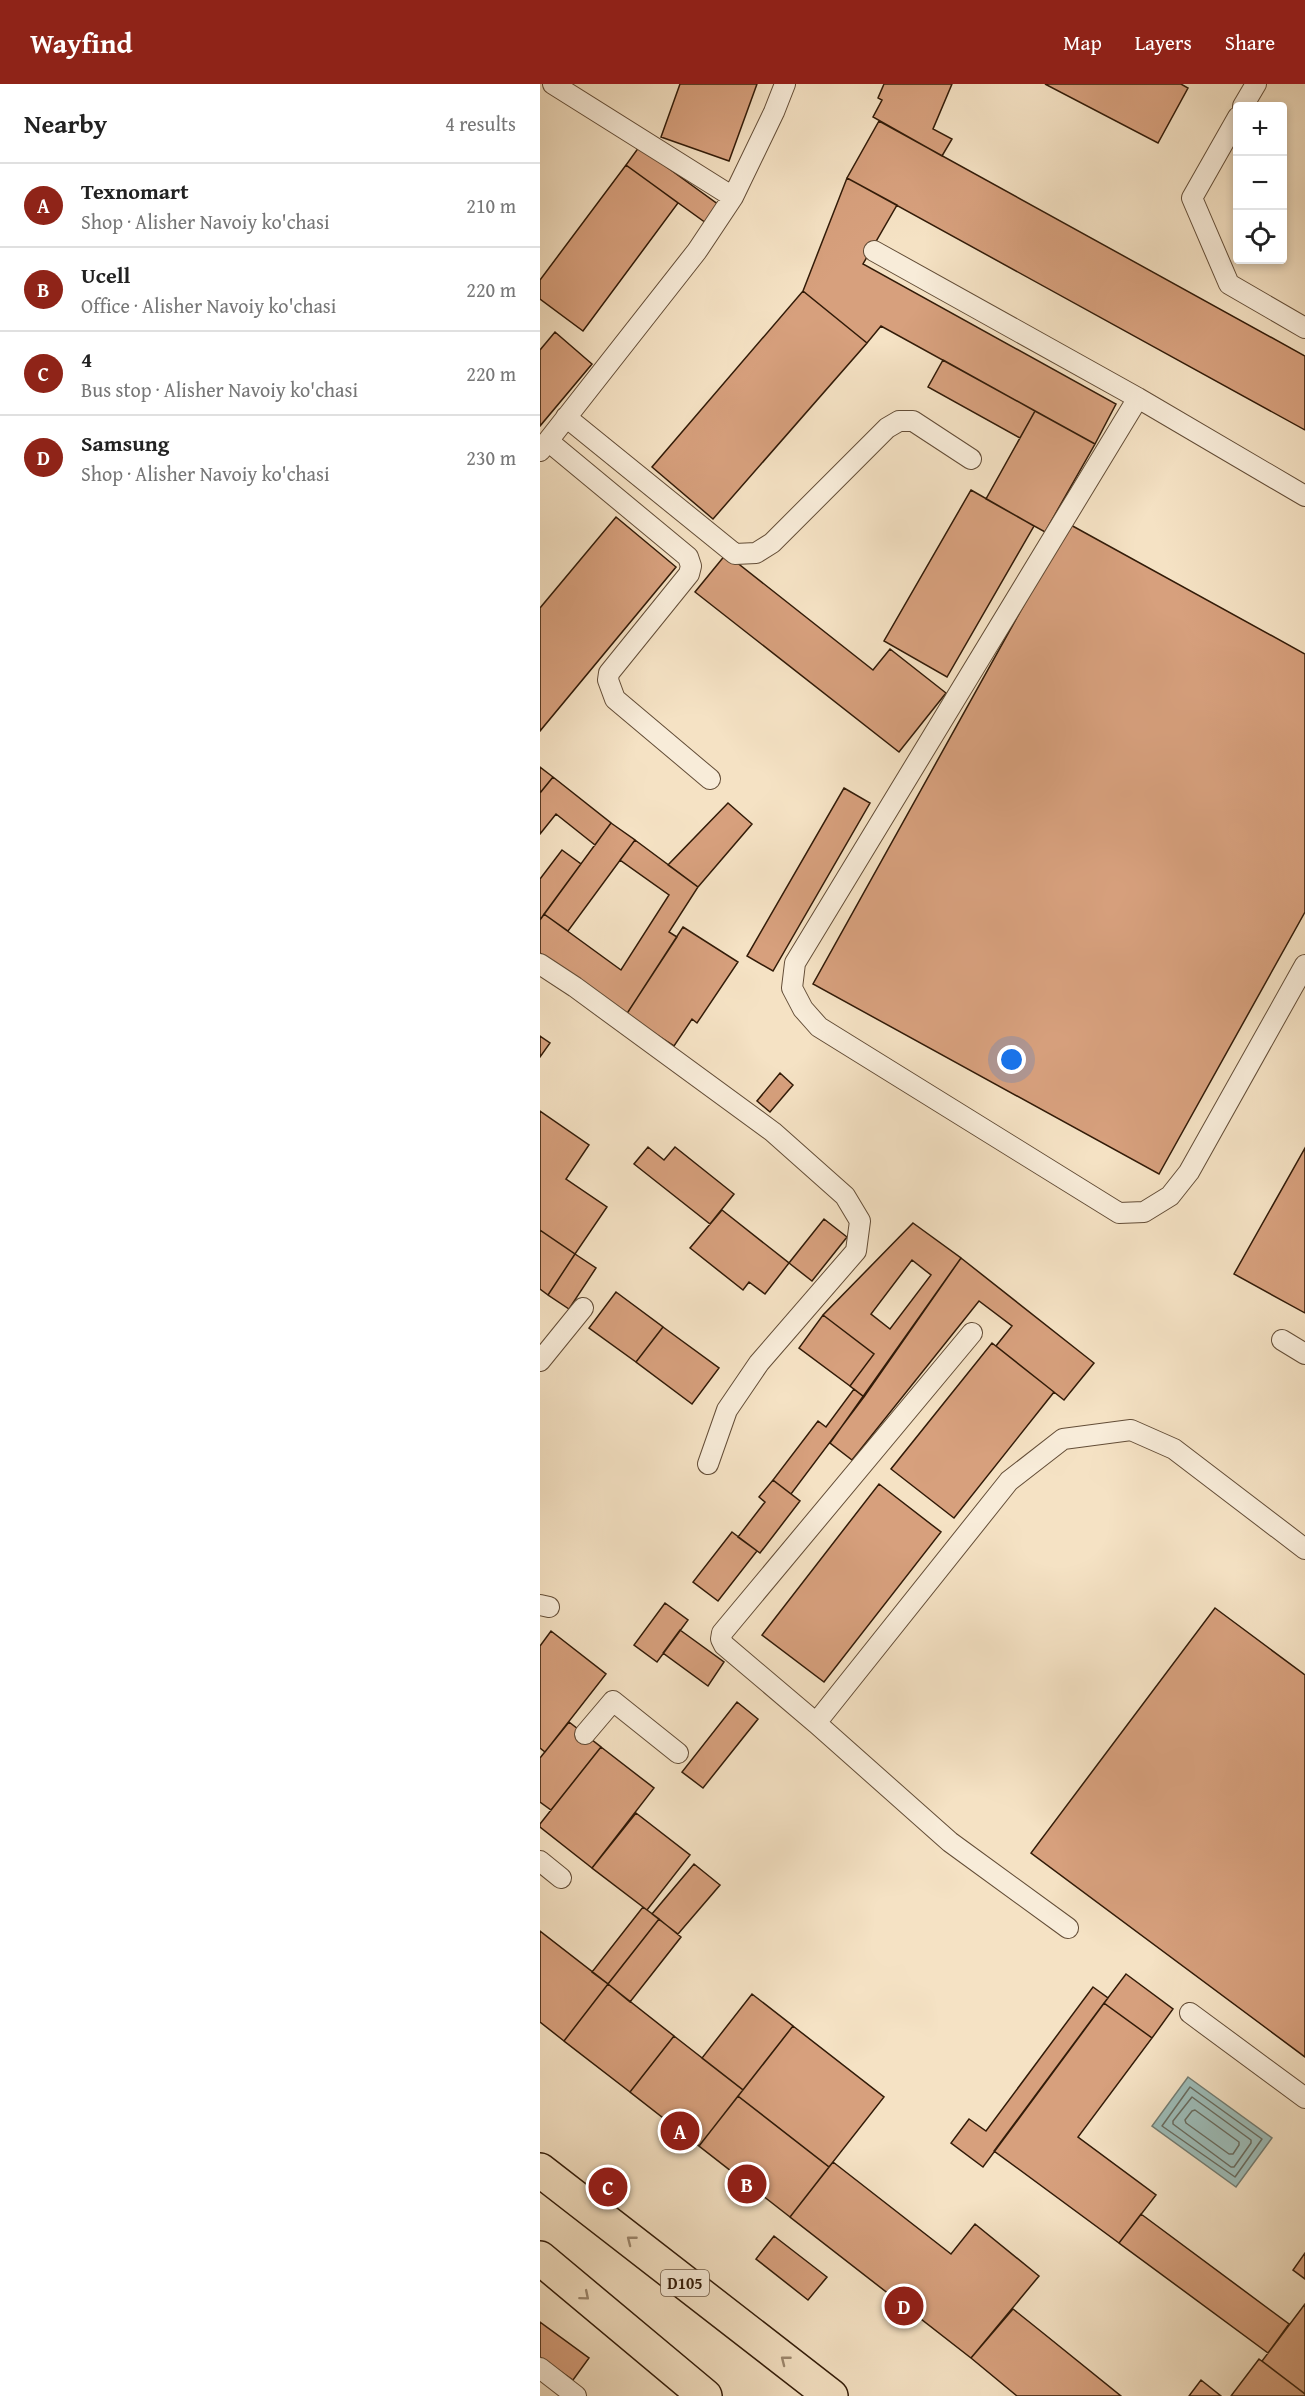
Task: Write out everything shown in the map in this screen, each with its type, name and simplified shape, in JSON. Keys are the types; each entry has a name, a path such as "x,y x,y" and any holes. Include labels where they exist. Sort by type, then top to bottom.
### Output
{"main road":[{"name":"D105","path":"540,2170 831,2396"},
{"path":"540,2258 698,2394"}],"lane":[{"path":"553,84 732,197"},
{"path":"710,779 615,699 608,680 609,673 689,574 691,566 688,557 544,446 697,250 732,197 774,112 785,84"},
{"path":"1246,102 1256,84"},
{"path":"1233,126 1192,198 1228,284 1305,328"},
{"path":"874,251 1138,398 1305,496"},
{"path":"1138,398 795,963 792,988 803,1009 819,1027 1119,1213 1144,1212 1170,1196 1189,1172 1305,965"},
{"path":"566,417 735,554 756,553 772,543 887,428 899,421 914,421 970,459"},
{"path":"540,964 575,987 773,1132 845,1196 860,1221 856,1251 759,1363 727,1410 708,1464"},
{"path":"540,1361 583,1308"},
{"path":"972,1333 722,1633 721,1638 724,1645 950,1842 1068,1928"},
{"path":"1282,1340 1305,1354"},
{"path":"816,1724 1009,1481 1063,1439 1131,1430 1164,1444 1174,1449 1305,1549"},
{"path":"585,1734 613,1701 678,1753"},
{"path":"540,1861 561,1878"},
{"path":"1190,2013 1305,2098"},
{"path":"540,2368 576,2396"}],"water":[{"path":"1188,2077 1272,2138 1236,2187 1152,2126"}],"building":[{"path":"680,84 757,84 729,161 661,137"},
{"path":"884,84 952,84 933,129 952,139 942,156 873,117 882,100 878,98"},
{"path":"1045,84 1181,84 1188,88 1158,143"},
{"path":"879,121 1305,356 1305,430 847,178"},
{"path":"639,147 719,205 706,223 626,165"},
{"path":"626,165 678,203 583,331 540,299 540,280"},
{"path":"847,178 897,205 863,264 1116,404 1095,444 881,326 867,343 803,291"},
{"path":"803,291 867,343 713,519 652,467"},
{"path":"555,332 592,364 540,426 540,350"},
{"path":"943,360 1035,411 1020,438 928,387"},
{"path":"1035,411 1095,444 1045,532 986,499"},
{"path":"971,490 1034,526 947,677 884,641"},
{"path":"616,517 676,567 540,731 540,608"},
{"path":"1069,524 1305,654 1305,912 1159,1174 813,984"},
{"path":"726,554 873,670 890,649 946,693 899,752 695,592"},
{"path":"540,767 553,777 540,793"},
{"path":"553,777 611,823 595,845 556,814 540,834 540,793"},
{"path":"844,788 870,803 773,971 747,956"},
{"path":"728,803 752,824 698,887 668,865"},
{"path":"611,823 635,840 568,931 544,914"},
{"path":"635,840 698,887 669,932 677,937 626,1015 540,953 540,920 544,914 621,970 669,895 620,860"},
{"path":"562,850 581,864 540,920 540,879"},
{"path":"683,927 738,962 697,1023 692,1019 674,1046 626,1015"},
{"path":"540,1036 550,1043 540,1057"},
{"path":"780,1073 793,1085 770,1112 757,1101"},
{"path":"540,1111 589,1145 566,1179 607,1207 575,1254 540,1230"},
{"path":"648,1147 664,1160 675,1147 734,1194 710,1224 634,1164"},
{"path":"1305,1148 1305,1313 1234,1274"},
{"path":"722,1210 789,1263 765,1294 749,1282 743,1290 690,1248"},
{"path":"824,1219 847,1237 812,1281 789,1263"},
{"path":"913,1223 961,1258 864,1397 850,1386 874,1354 823,1315","holes":["912,1260 931,1275 890,1329 871,1314"]},
{"path":"540,1230 575,1254 548,1295 540,1289"},
{"path":"575,1254 596,1268 569,1309 548,1295"},
{"path":"961,1258 1094,1363 1064,1400 996,1346 1012,1326 979,1301 852,1460 830,1443"},
{"path":"616,1292 663,1327 636,1362 589,1328"},
{"path":"823,1315 874,1354 850,1386 799,1348"},
{"path":"663,1327 719,1368 692,1404 636,1362"},
{"path":"992,1343 1054,1392 954,1518 891,1469"},
{"path":"854,1389 864,1397 791,1494 773,1480 818,1421 826,1427"},
{"path":"773,1480 800,1501 760,1553 738,1537 765,1502 759,1497"},
{"path":"879,1484 941,1532 824,1682 762,1635"},
{"path":"732,1532 757,1551 718,1601 693,1582"},
{"path":"665,1603 688,1620 657,1662 634,1645"},
{"path":"1215,1608 1305,1675 1305,2057 1031,1853"},
{"path":"680,1630 724,1662 708,1686 663,1653"},
{"path":"551,1631 606,1674 545,1752 540,1748 540,1646"},
{"path":"737,1702 758,1719 703,1788 682,1772"},
{"path":"569,1722 601,1747 551,1810 540,1802 540,1758"},
{"path":"601,1747 654,1788 592,1868 540,1827 540,1824"},
{"path":"636,1813 690,1855 647,1910 592,1868"},
{"path":"694,1864 720,1885 678,1934 652,1914"},
{"path":"643,1907 659,1919 608,1984 592,1972"},
{"path":"659,1919 681,1937 630,2002 608,1984"},
{"path":"540,1931 608,1984 564,2041 540,2022"},
{"path":"1126,1974 1173,2009 1152,2038 1104,2003"},
{"path":"608,1984 674,2036 630,2092 564,2041"},
{"path":"1093,1987 1108,1998 983,2167 951,2143 969,2119 986,2131"},
{"path":"752,1994 793,2026 743,2090 702,2058"},
{"path":"1104,2003 1152,2038 1078,2137 1156,2195 1119,2243 994,2151"},
{"path":"793,2026 884,2097 829,2167 738,2096"},
{"path":"674,2036 743,2090 699,2146 630,2092"},
{"path":"738,2096 829,2167 790,2217 699,2146"},
{"path":"833,2162 951,2254 975,2224 1039,2276 971,2358 790,2217"},
{"path":"1141,2214 1289,2324 1268,2353 1119,2243"},
{"path":"774,2236 827,2277 808,2300 756,2259"},
{"path":"1305,2253 1305,2279 1293,2270"},
{"path":"1305,2304 1305,2394 1262,2361"},
{"path":"1013,2309 1121,2396 1017,2396 971,2358"},
{"path":"540,2322 589,2358 573,2380 540,2357"},
{"path":"1259,2359 1305,2394 1305,2396 1231,2396"},
{"path":"1201,2380 1221,2396 1189,2396"}],"place":[{"name":"Texnomart","path":"680,2131"},
{"name":"Ucell","path":"747,2184"},
{"name":"4","path":"608,2187"},
{"name":"Samsung","path":"904,2306"}]}
